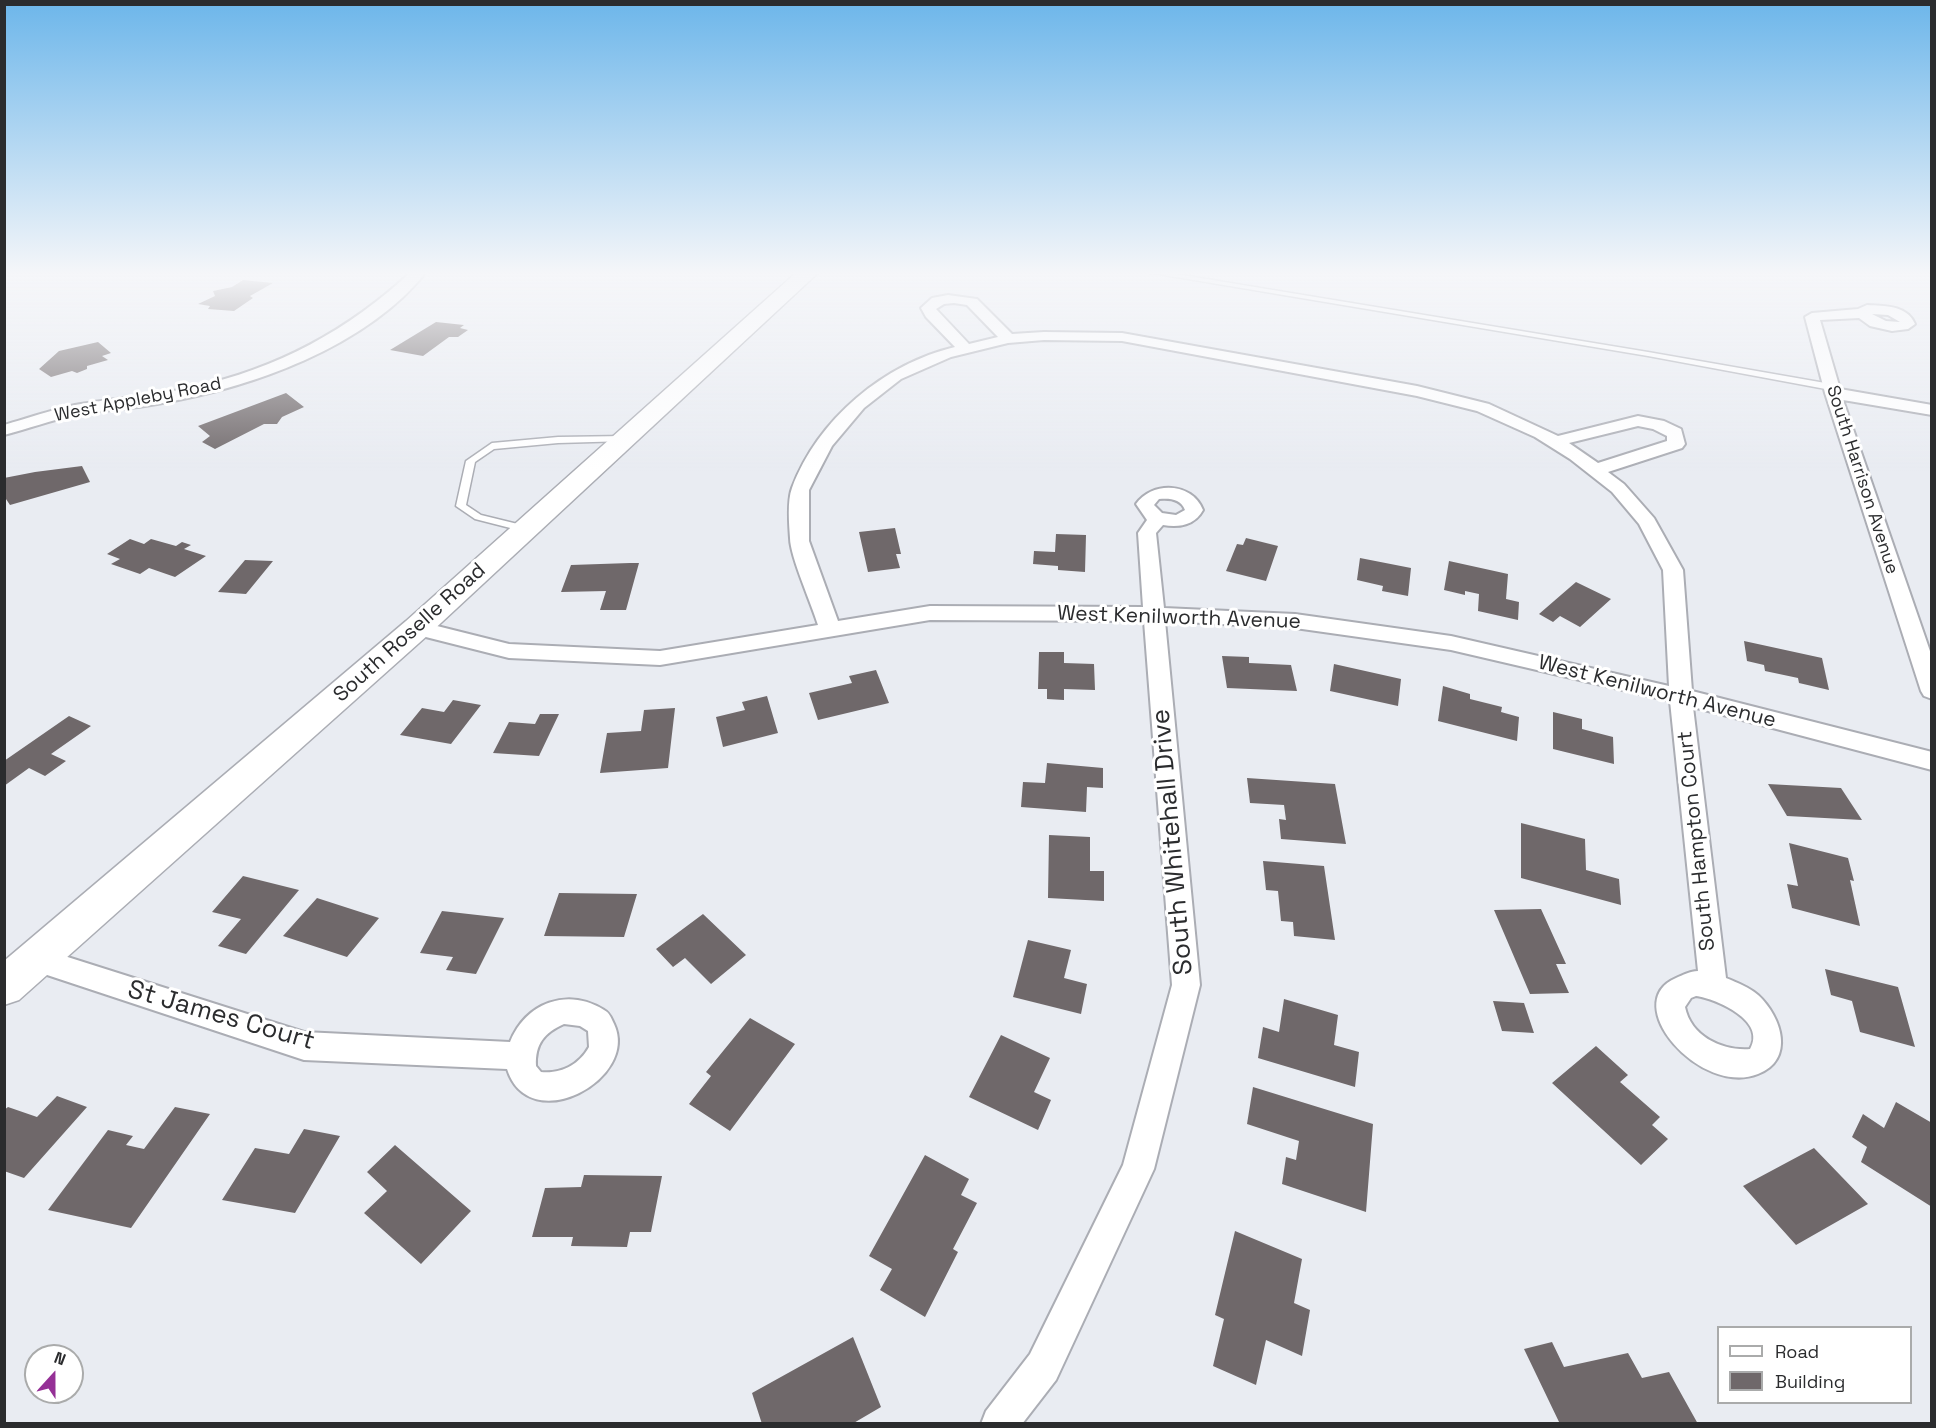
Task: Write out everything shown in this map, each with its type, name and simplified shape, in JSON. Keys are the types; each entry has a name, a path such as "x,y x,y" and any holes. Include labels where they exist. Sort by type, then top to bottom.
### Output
{"main road":[{"name":"South Roselle Road","path":"4,987 417,628 737,338"}],"street":[{"name":"West Appleby Road","path":"4,430 62,413 158,398 226,384 290,363 339,338"},
{"path":"954,338 965,349"},
{"name":"South Hampton Court","path":"830,628 799,541 800,490 824,444 858,405 895,376 946,354 1008,339 1024,338"},
{"name":"South Hampton Court","path":"1125,338 1405,389 1484,407 1555,442 1618,488 1647,522 1673,570 1682,696 1713,985"},
{"name":"South Harrison Avenue","path":"1818,338 1832,390 1932,691"},
{"path":"1832,390 1932,410"},
{"path":"1555,442 1638,421 1658,425 1675,434 1676,444 1595,470"},
{"name":"South Whitehall Drive","path":"999,1424 1043,1367 1138,1169 1186,985 1147,533 1158,519"},
{"name":"West Kenilworth Avenue","path":"417,628 509,651 660,658 930,613 1154,614 1295,621 1451,643 1682,696 1932,761"},
{"name":"St James Court","path":"36,959 304,1046 519,1056"}],"lane":[{"path":"1548,338 1648,354 1832,390"},
{"path":"526,529 478,517 461,506 471,460 492,446 558,440 626,439"}],"building":[{"path":"410,338 448,338 423,356 390,350"},
{"path":"98,342 111,353 102,356 108,360 87,366 87,369 77,373 72,371 51,377 39,369 59,351"},
{"path":"286,393 304,407 282,417 277,424 264,424 215,449 202,442 210,436 198,426"},
{"path":"82,466 90,482 10,505 4,496 4,478"},
{"path":"895,528 901,554 896,554 900,568 868,572 859,532"},
{"path":"1056,534 1086,535 1085,572 1058,570 1058,566 1033,564 1034,551 1055,552"},
{"path":"1246,538 1278,546 1266,581 1226,571 1237,544 1243,545"},
{"path":"130,539 144,544 151,539 176,546 182,542 191,545 184,549 206,556 175,577 149,568 140,574 111,564 120,559 107,554"},
{"path":"1360,558 1411,568 1408,596 1382,591 1383,586 1357,580"},
{"path":"245,560 273,561 246,594 218,592"},
{"path":"1449,561 1508,574 1506,599 1519,602 1518,620 1478,611 1479,594 1465,591 1465,595 1444,590"},
{"path":"639,563 626,610 600,610 606,591 561,592 571,565"},
{"path":"1576,582 1611,599 1580,627 1560,616 1553,622 1539,614"},
{"path":"1744,641 1822,658 1829,690 1799,683 1798,678 1765,671 1764,665 1747,661"},
{"path":"1039,652 1064,652 1064,663 1094,664 1095,690 1064,689 1064,700 1047,699 1047,689 1038,689"},
{"path":"1222,656 1249,657 1249,663 1291,665 1297,691 1227,688"},
{"path":"1334,664 1401,679 1398,706 1330,691"},
{"path":"876,670 889,703 818,720 809,693 852,683 849,676"},
{"path":"1443,686 1470,694 1470,699 1502,707 1501,712 1519,717 1517,741 1438,721"},
{"path":"767,696 778,733 723,747 716,717 745,710 742,702"},
{"path":"453,700 481,705 451,744 400,735 422,708 444,712"},
{"path":"675,708 668,768 600,773 607,733 641,731 644,710"},
{"path":"1553,712 1582,719 1582,729 1613,737 1614,764 1553,749"},
{"path":"540,714 559,714 539,756 493,753 509,722 535,724"},
{"path":"69,716 91,726 51,754 66,761 45,776 29,768 4,786 4,761"},
{"path":"1047,763 1103,768 1103,788 1087,787 1086,812 1021,807 1023,782 1045,783"},
{"path":"1247,778 1335,784 1346,844 1281,839 1279,819 1286,820 1284,805 1250,803"},
{"path":"1768,784 1841,788 1862,820 1787,816"},
{"path":"1521,823 1585,839 1586,870 1619,879 1621,905 1521,878"},
{"path":"1049,835 1090,837 1090,871 1104,871 1104,901 1048,898"},
{"path":"1789,843 1848,858 1854,881 1850,880 1860,926 1792,908 1787,884 1798,886"},
{"path":"1263,861 1324,866 1335,940 1294,936 1293,922 1281,921 1278,891 1266,890"},
{"path":"243,876 299,890 246,954 218,946 241,919 212,912"},
{"path":"559,893 637,894 624,937 544,936"},
{"path":"317,898 379,918 347,957 283,936"},
{"path":"1541,909 1566,964 1556,964 1569,993 1530,994 1494,910"},
{"path":"442,911 504,918 476,974 446,970 453,957 420,953"},
{"path":"703,914 746,955 711,984 685,958 673,967 656,949"},
{"path":"1028,940 1071,950 1064,978 1087,984 1081,1014 1013,997"},
{"path":"1825,969 1898,987 1915,1047 1860,1032 1852,1001 1831,995"},
{"path":"1284,999 1338,1015 1334,1045 1359,1052 1355,1087 1258,1058 1263,1027 1279,1032"},
{"path":"1493,1001 1524,1003 1534,1033 1502,1031"},
{"path":"750,1018 795,1044 730,1131 689,1104 711,1076 706,1072"},
{"path":"1001,1035 1050,1058 1034,1092 1051,1100 1038,1130 969,1097"},
{"path":"1596,1046 1628,1075 1620,1082 1660,1117 1652,1125 1668,1139 1641,1165 1552,1083"},
{"path":"1253,1087 1373,1124 1366,1212 1282,1184 1286,1157 1296,1160 1299,1141 1247,1124"},
{"path":"57,1096 87,1107 24,1178 4,1171 4,1110 8,1107 37,1117"},
{"path":"1896,1102 1932,1123 1932,1207 1861,1162 1867,1147 1852,1137 1863,1114 1884,1128"},
{"path":"175,1107 210,1114 131,1228 48,1210 108,1130 133,1136 126,1145 144,1149"},
{"path":"304,1129 340,1136 295,1213 222,1200 255,1148 289,1154"},
{"path":"395,1145 471,1211 421,1264 364,1213 387,1191 367,1172"},
{"path":"1814,1148 1868,1204 1796,1245 1743,1186"},
{"path":"925,1155 969,1179 961,1195 977,1203 953,1249 958,1252 925,1317 880,1290 892,1269 869,1256"},
{"path":"584,1175 662,1176 651,1232 630,1232 627,1247 571,1246 573,1237 532,1237 545,1188 581,1187"},
{"path":"1235,1231 1302,1259 1294,1303 1310,1310 1302,1356 1266,1340 1256,1385 1213,1366 1224,1319 1215,1315"},
{"path":"853,1337 881,1407 852,1424 762,1424 752,1393"},
{"path":"1552,1342 1564,1367 1628,1353 1642,1378 1669,1372 1698,1424 1560,1424 1524,1349"}]}
